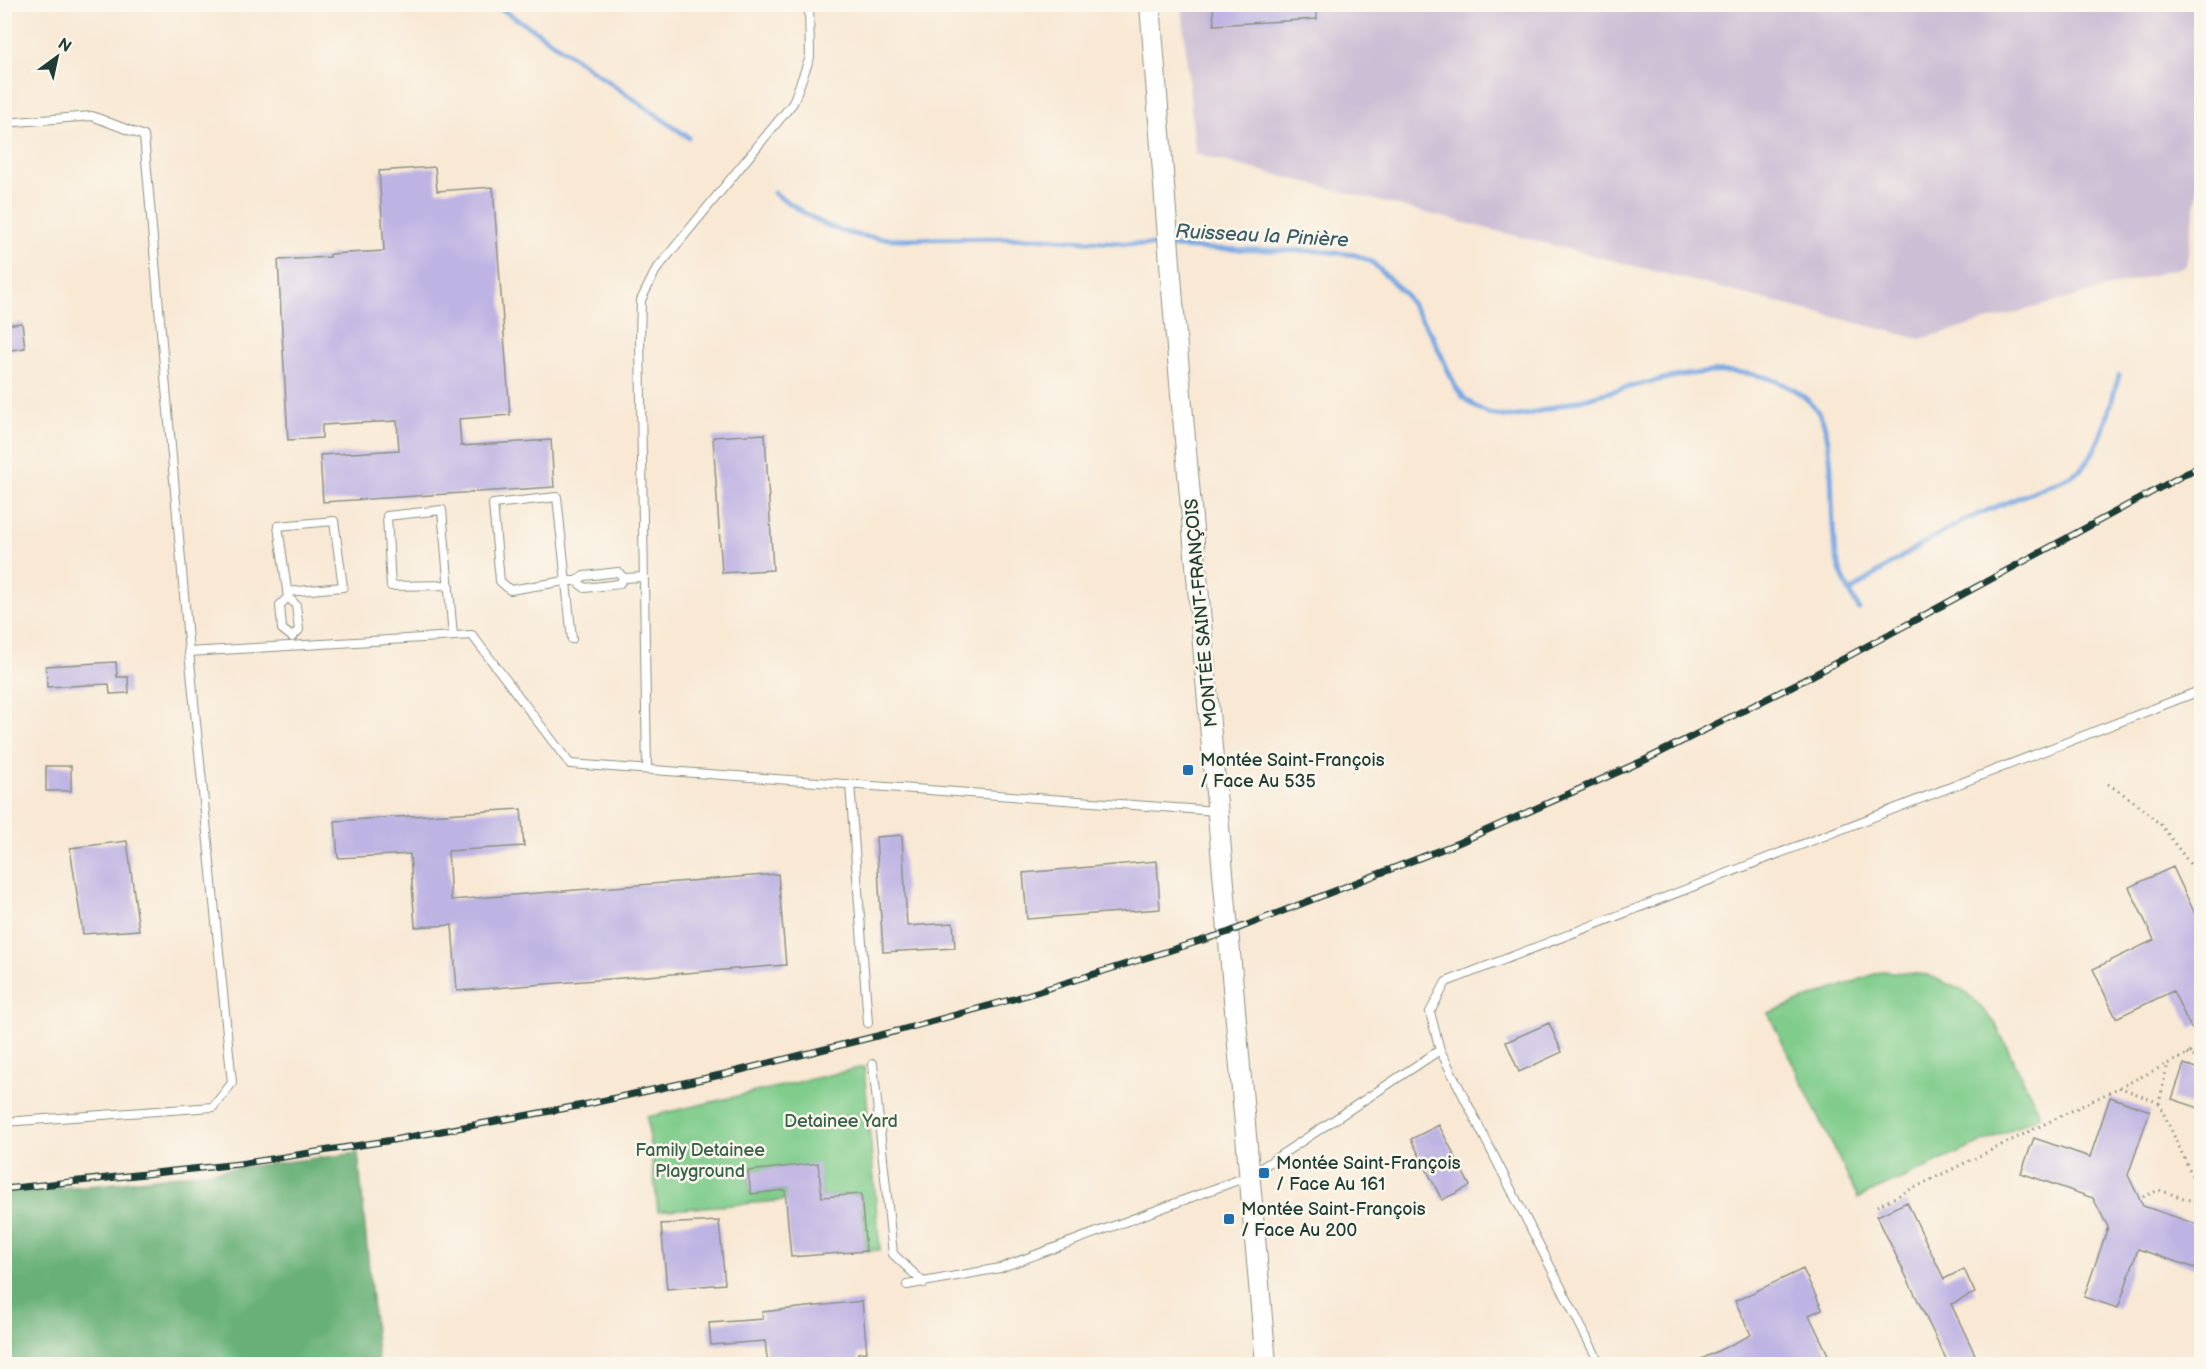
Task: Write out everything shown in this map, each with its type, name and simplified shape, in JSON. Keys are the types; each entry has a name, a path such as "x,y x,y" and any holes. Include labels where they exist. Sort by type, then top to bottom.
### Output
{"street":[{"name":"MONTÉE SAINT-FRANÇOIS","path":"1150,4 1172,287 1266,1365"}],"lane":[{"path":"647,769 641,300 656,270 793,103 810,57 809,4"},
{"path":"4,123 92,116 144,136 189,652 232,1083 213,1107 4,1122"},
{"path":"572,639 564,581 557,497 493,504 500,581 510,590 564,581 576,581 584,576 618,572 624,578"},
{"path":"448,585 391,586 387,516 442,510 453,636"},
{"path":"287,594 343,587 334,520 278,526 287,594 296,605 297,610 298,630 292,636"},
{"path":"576,581 585,588 619,584 624,578 644,577"},
{"path":"287,594 280,605 282,630 292,636 294,646"},
{"path":"189,652 471,635 570,764 1218,811"},
{"path":"1600,1365 1440,1050 1430,1012 1446,982 2202,690"},
{"path":"850,784 868,1023"},
{"path":"907,1285 1000,1268 1250,1176 1440,1050"},
{"path":"873,1064 893,1254 924,1283"}],"path":[{"path":"2108,784 2132,800 2161,825 2202,880"},
{"path":"1877,1206 2202,1047"},
{"path":"2187,1054 2202,1059"},
{"path":"2168,1063 2158,1103 2202,1197"},
{"path":"2119,1087 2158,1103"},
{"path":"2143,1197 2159,1190 2202,1204"}],"shaded area":[{"path":"1182,5 2201,5 2202,160 2186,266 1920,339 1195,154"}],"green space":[{"path":"1883,971 1928,975 1968,993 1995,1023 2041,1116 1858,1198 1768,1013"},
{"path":"864,1067 880,1250 866,1251 861,1194 822,1197 817,1164 748,1171 751,1194 813,1187 814,1198 658,1211 647,1117"},
{"path":"358,1153 378,1364 5,1364 5,1192 99,1185"}],"building":[{"path":"1213,4 1317,4 1317,19 1214,25"},
{"path":"435,167 437,191 493,187 510,415 459,419 461,446 551,440 554,487 323,502 320,455 399,450 397,421 322,425 322,438 288,440 278,260 384,251 379,171"},
{"path":"22,323 25,348 4,351 4,325"},
{"path":"765,434 773,570 722,573 713,437"},
{"path":"116,662 117,677 128,677 129,693 110,694 109,684 47,687 46,666"},
{"path":"46,766 71,766 71,791 46,791"},
{"path":"521,809 524,846 448,851 451,900 778,874 786,965 457,991 452,925 415,927 410,854 338,858 335,821"},
{"path":"902,835 907,926 953,923 955,948 883,952 876,837"},
{"path":"127,841 139,930 83,934 70,848"},
{"path":"1157,861 1160,909 1027,919 1023,873"},
{"path":"2173,867 2196,916 2202,913 2202,1023 2191,1028 2173,991 2116,1018 2093,969 2154,940 2129,887"},
{"path":"1549,1023 1562,1052 1519,1072 1506,1042"},
{"path":"2184,1064 2202,1070 2202,1109 2172,1099"},
{"path":"2110,1097 2150,1111 2128,1175 2143,1206 2202,1226 2202,1249 2195,1268 2138,1249 2118,1308 2084,1297 2108,1227 2093,1198 2021,1173 2034,1138 2090,1157"},
{"path":"1439,1125 1470,1186 1442,1200 1411,1139"},
{"path":"818,1163 822,1197 861,1194 866,1251 791,1257 785,1190 751,1194 748,1171"},
{"path":"1907,1202 1944,1279 1964,1269 1975,1293 1951,1304 1980,1365 1949,1365 1877,1216"},
{"path":"719,1221 725,1284 667,1289 661,1224"},
{"path":"1803,1269 1822,1309 1809,1315 1833,1365 1689,1365 1751,1335 1735,1301"},
{"path":"862,1301 867,1352 858,1353 859,1365 811,1365 811,1360 768,1365 765,1341 711,1345 709,1323 763,1319 762,1312"}],"waterway":[{"name":"Ruisseau la Pinière","path":"493,4 536,31 688,137"},
{"name":"Ruisseau la Pinière","path":"774,193 829,226 876,238 1042,238 1208,249 1321,251 1356,255 1372,262 1404,293 1432,335 1455,386 1464,398 1489,414 1509,417 1525,415 1635,386 1705,372 1751,374 1773,380 1804,397 1823,421 1830,460 1834,543 1837,559 1843,578 1859,609"},
{"path":"1850,592 1908,552 1939,534 1981,513 2073,475 2082,468 2100,436 2119,375"}],"railway":[{"path":"4,1189 239,1164 393,1140 583,1105 725,1074 897,1031 1017,998 1229,932 1458,843 1645,760 1808,678 2202,465"}],"place":[{"name":"Montée Saint-François / Face Au 535","path":"1188,770"},
{"name":"Montée Saint-François / Face Au 161","path":"1264,1173"},
{"name":"Montée Saint-François / Face Au 200","path":"1229,1219"}],"park label":[{"name":"Detainee Yard","path":"841,1121"},
{"name":"Family Detainee Playground","path":"700,1160"}]}
